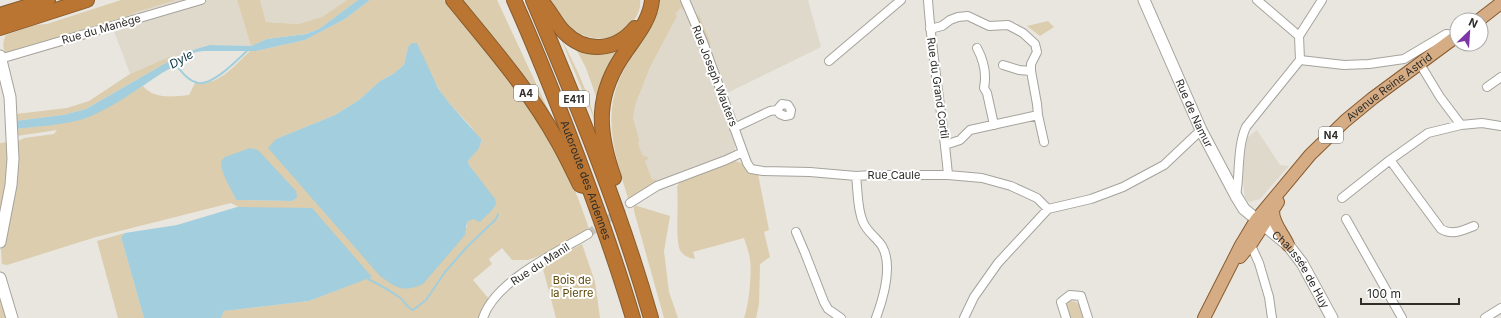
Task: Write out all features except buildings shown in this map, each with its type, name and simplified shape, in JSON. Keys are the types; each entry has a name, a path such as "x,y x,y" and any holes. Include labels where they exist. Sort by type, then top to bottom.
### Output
{"highway":[{"path":"0,15 48,0"},
{"path":"0,28 87,0"},
{"name":"A4","path":"453,0 506,65 532,101 558,141 580,185 590,187"},
{"name":"Autoroute des Ardennes","path":"514,0 550,84 590,187 633,318"},
{"name":"Autoroute des Ardennes","path":"533,0 568,82 612,200 640,280 651,318"},
{"path":"540,0 555,22 570,38 587,45 600,47 614,45 630,34 641,19 645,0"},
{"path":"612,200 618,190 606,154 602,130 602,110 608,83 623,56 646,22 652,0"}],"main road":[{"path":"1489,12 1501,3"},
{"name":"Avenue Reine Astrid","path":"1260,223 1292,176 1310,155 1345,121 1373,98 1449,42"},
{"name":"Avenue Reine Astrid","path":"1260,223 1273,211 1292,176"},
{"path":"1273,211 1273,219 1284,235 1288,245"},
{"name":"N4","path":"1204,318 1231,267 1260,223"}],"street":[{"name":"Rue du Manège","path":"0,58 201,0"},
{"name":"Rue Joseph Wauters","path":"685,0 703,42 743,152"},
{"path":"829,61 901,0"},
{"name":"Rue du Grand Cortil","path":"928,0 930,29 948,175"},
{"name":"Rue de Namur","path":"1144,0 1201,130 1244,209 1260,223"},
{"path":"1258,0 1299,36"},
{"path":"1236,196 1239,182 1242,135 1246,126 1300,60 1299,36 1322,0"},
{"path":"930,29 942,26 950,20 958,17 968,16 989,26 1008,25 1023,33 1035,44 1037,52 1031,71 1044,142"},
{"path":"0,37 15,23"},
{"path":"1300,60 1344,65 1369,64 1404,59 1446,34 1449,35"},
{"path":"977,48 982,57 986,75 984,88 987,93 994,124"},
{"path":"0,58 9,88 13,148 13,170 0,242"},
{"path":"1420,64 1440,97 1461,125"},
{"path":"1003,65 1019,70 1031,71"},
{"path":"1487,87 1501,77"},
{"path":"734,128 770,111 777,110"},
{"path":"945,145 960,140 970,130 1038,115"},
{"path":"1342,198 1390,160 1428,133 1461,125 1482,123 1501,126"},
{"path":"964,318 974,297 998,263 1048,209 1091,199 1136,181 1164,165 1201,130"},
{"path":"630,204 657,186 743,152"},
{"name":"Rue Caule","path":"743,152 749,166 754,170 810,172 856,176 948,175 982,178 1012,186 1037,198 1048,209"},
{"path":"1390,160 1441,229 1449,233 1474,226"},
{"path":"856,176 860,215 870,234 884,250 885,257 885,286 876,318"},
{"path":"1346,219 1402,318"},
{"name":"Chaussée de Huy","path":"1260,223 1288,245 1302,263 1332,318"},
{"path":"796,232 824,302 828,309 840,318"},
{"name":"Rue du Manil","path":"483,318 491,301 512,281 588,234"},
{"path":"1249,239 1269,297 1272,318"},
{"path":"0,279 12,318"},
{"path":"1066,318 1061,302 1070,295 1081,296 1088,318"},
{"path":"1485,318 1501,308"}],"shaded area":[{"path":"176,0 237,0 251,46 210,45 196,49 171,60 169,57 130,74 111,23 137,12"},
{"path":"260,0 347,0 322,17 298,24 266,22"},
{"path":"676,0 808,0 821,47 719,97 735,143 735,151 652,184 636,143 630,113"},
{"path":"1257,130 1280,165 1289,166 1260,199 1249,202 1245,198 1243,182 1244,161 1247,138"}],"green space":[{"path":"121,0 176,0 137,12 111,23 114,31 7,60 3,44 6,35 34,25 47,24"},
{"path":"237,0 260,0 266,22 298,24 322,17 347,0 358,0 319,29 305,34 267,39 251,46"},
{"path":"370,0 444,0 488,53 528,107 563,165 577,196 589,229 588,231 528,260 512,260 502,248 489,259 492,264 473,280 489,299 480,318 221,318 224,311 309,301 371,277 231,203 96,237 7,265 2,264 1,250 13,184 18,141 24,138 54,134 57,130 17,136 16,129 63,123 88,117 143,86 152,93 158,95 189,95 195,83 211,82 226,74 250,51 305,40 345,19","holes":["417,43 439,89 449,103 475,132 481,144 468,161 475,173 472,219 467,222 467,228 276,139 335,115 359,100 380,81 393,74 404,65 408,47","232,190 296,199 292,201 236,200"]},
{"path":"458,0 497,0 553,120"},
{"path":"550,0 640,0 640,8 634,20 622,32 615,36 599,39 583,35 571,28 564,21"},
{"path":"657,0 681,0 684,9 683,10 681,7 675,14 677,16 650,67 635,105 633,118 639,139 638,143 642,155 649,158 645,161 652,180 657,179 654,183 631,199 628,198 614,148 612,132 613,99 618,83 626,66 650,26"},
{"path":"699,15 711,44 708,45 696,16"},
{"path":"1048,21 1054,27 1040,36 1027,26"},
{"path":"561,39 581,79 595,121"},
{"path":"575,47 619,49 597,99 586,68"},
{"path":"169,57 171,60 86,109 63,115 15,121 16,114 67,108 89,101 130,74"},
{"path":"8,142 6,178 0,213 0,143"},
{"path":"735,161 758,174 769,230 764,232 770,257 760,264 759,304 756,318 744,318 749,297 751,265 750,256 744,238 693,252 695,259 684,255 680,250 679,245 677,229 677,187 679,183 682,180"},
{"path":"634,205 670,216 664,251 669,292 678,318 664,318 634,211"},
{"path":"125,233 121,237 144,318 118,318 97,241"},
{"name":"Bois de la Pierre","path":"582,244 595,282 600,318 556,318 542,265"},
{"path":"0,290 9,318 0,318"},
{"path":"1069,301 1076,302 1078,304 1085,318 1068,318 1065,308"}],"water":[{"name":"Dyle","path":"358,0 370,0 345,19 305,40 256,51 196,52 186,58 183,62 162,73 99,113 81,120 62,124 16,129 15,121 63,115 86,109 171,60 196,49 210,45 251,46 267,39 306,34 319,29"},
{"path":"412,43 417,43 438,88 449,103 481,139 479,148 468,161 469,165 495,199 496,204 480,222 473,219 467,222 465,235 423,284 405,289 391,284 380,276 268,148 276,139 335,115 359,100 380,81 393,74 404,65 408,47"},
{"path":"250,148 258,150 296,191 296,199 292,201 236,200 224,176 221,161 225,157"},
{"path":"237,207 312,208 372,277 309,301 224,311 221,318 144,318 121,237 125,233 177,225"}],"waterway":[{"name":"Dyle","path":"176,65 194,82 204,83 225,71 249,49"},
{"path":"368,279 399,297 409,308 413,310 426,300 445,272 467,247 496,219 498,214"}],"tunnel":[{"path":"588,234 630,203"}]}
